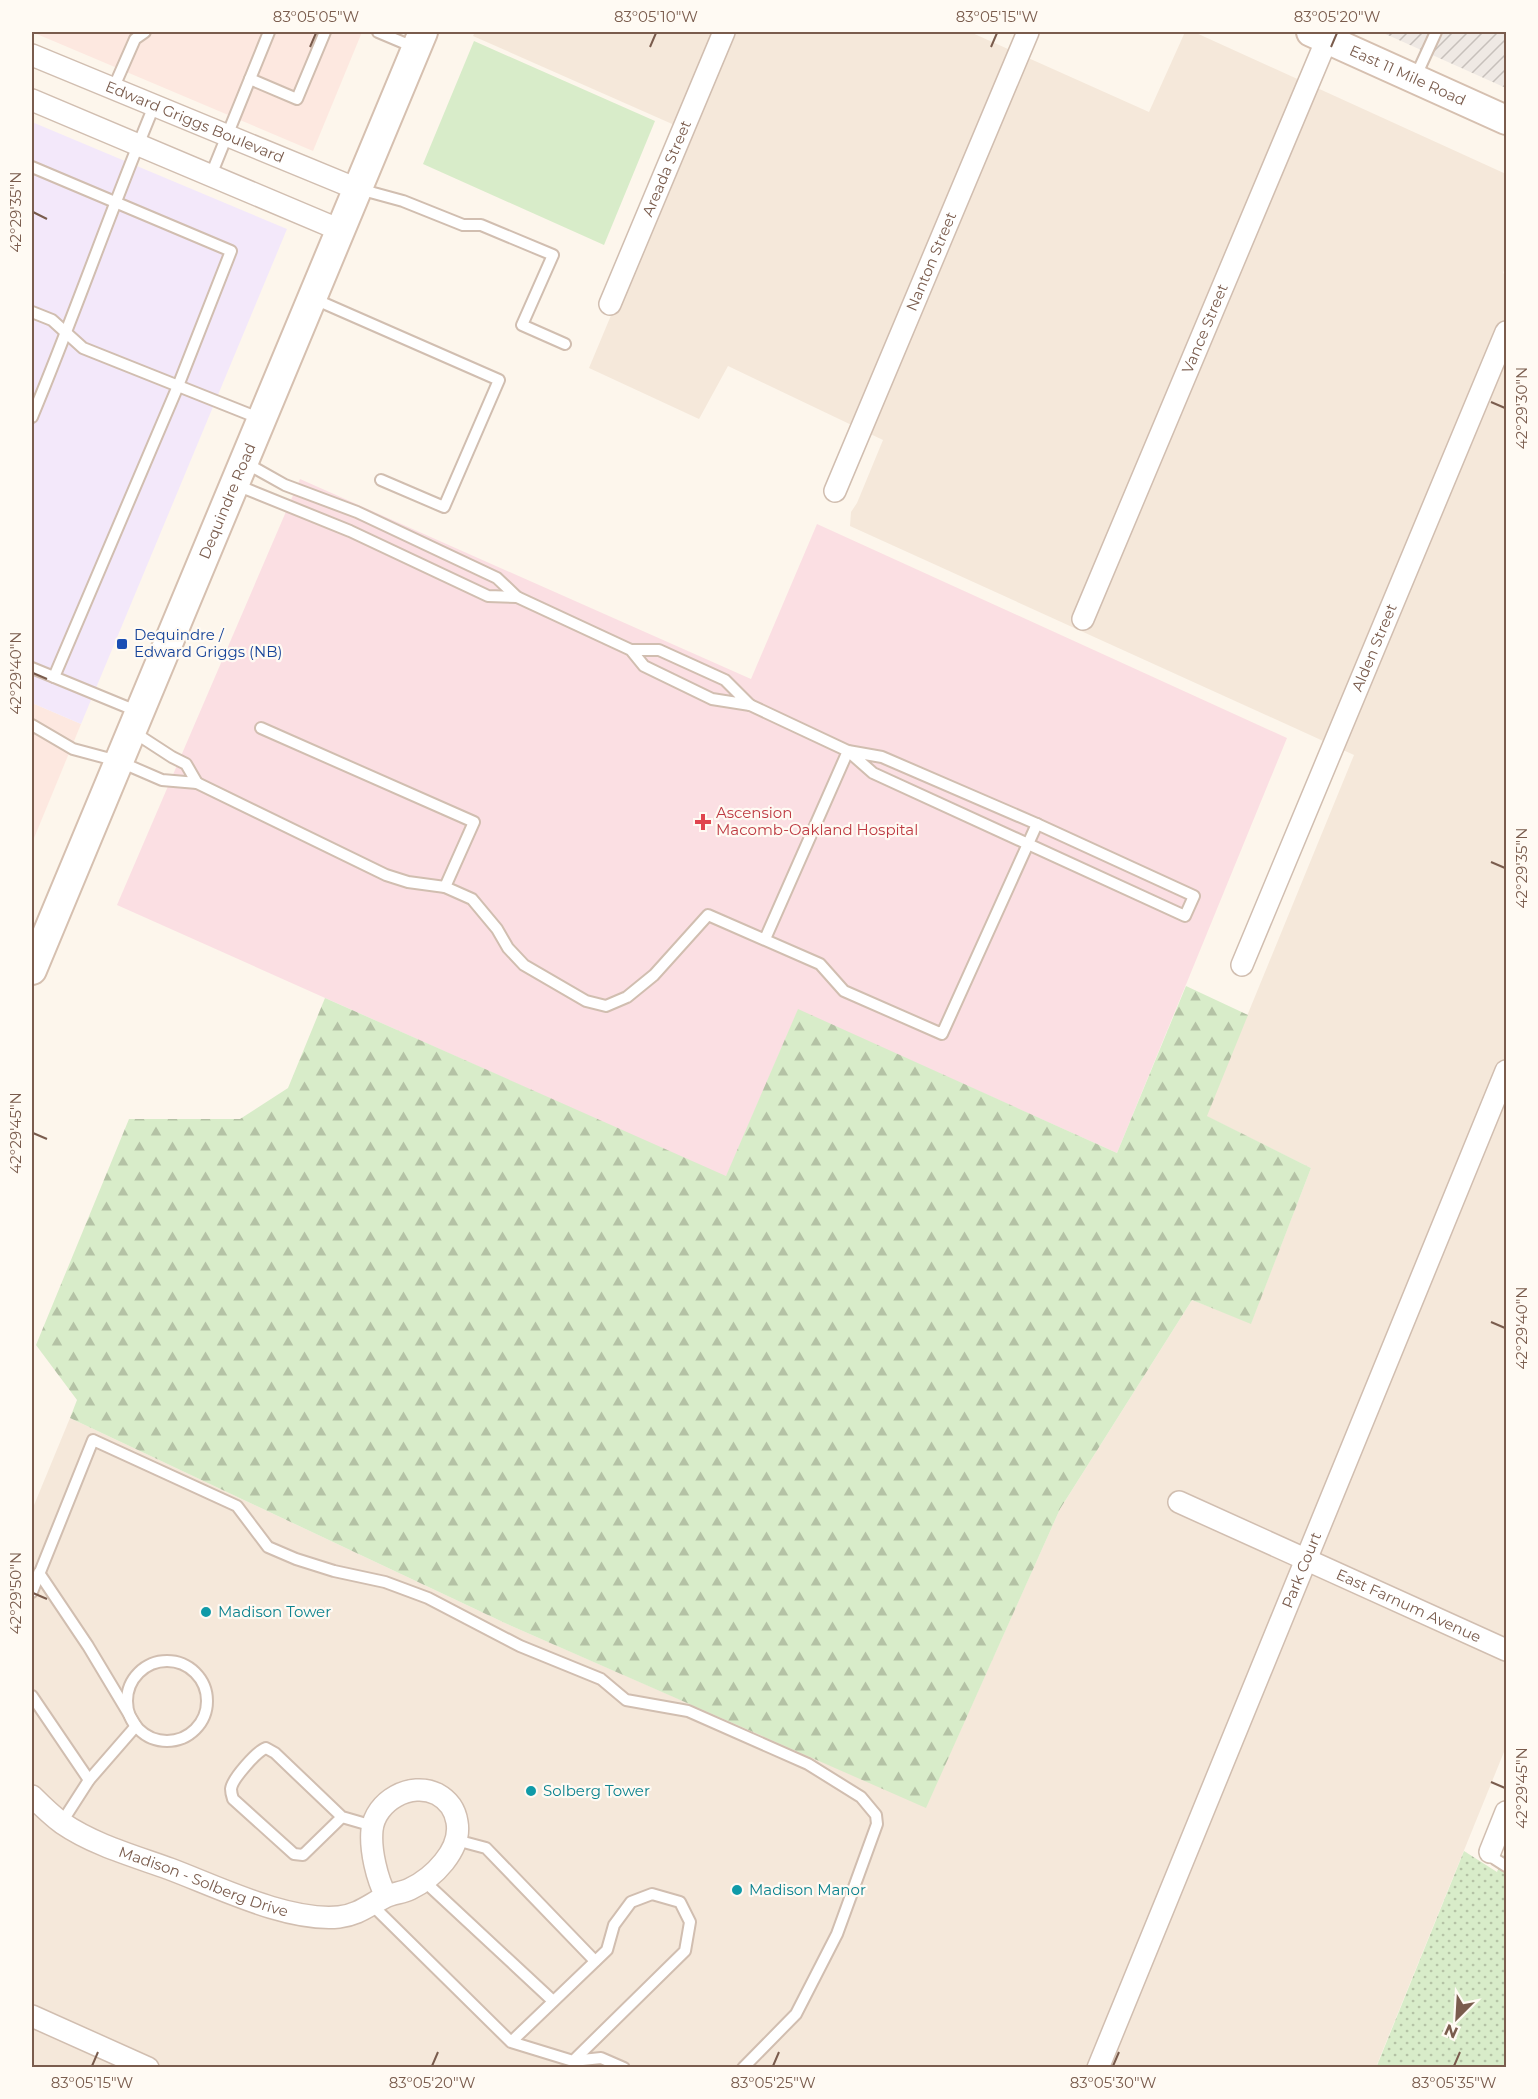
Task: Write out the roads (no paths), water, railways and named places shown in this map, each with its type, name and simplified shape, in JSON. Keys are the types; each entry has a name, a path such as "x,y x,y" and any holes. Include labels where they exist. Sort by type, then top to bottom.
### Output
{"main road":[{"name":"East 11 Mile Road","path":"1323,34 1506,120"},
{"name":"Dequindre Road","path":"32,970 44,930 118,762 420,40"}],"street":[{"name":"Areada Street","path":"610,304 724,32"},
{"name":"Nanton Street","path":"835,491 1028,32"},
{"name":"Vance Street","path":"1083,619 1323,34"},
{"name":"Edward Griggs Boulevard","path":"32,55 357,189"},
{"path":"32,100 340,230"},
{"name":"Alden Street","path":"1242,965 1506,332"},
{"name":"Park Court","path":"1098,2067 1506,1071"},
{"name":"East Farnum Avenue","path":"1179,1502 1506,1650"},
{"path":"379,1900 373,1826 387,1802 408,1791 424,1789 447,1801 453,1809 458,1828 456,1840"},
{"name":"Madison - Solberg Drive","path":"32,1796 62,1822 106,1845 271,1906 318,1916 339,1917 357,1913 379,1900 409,1890 424,1881 441,1865 456,1840"},
{"path":"1498,1859 1506,1812"},
{"path":"32,2016 148,2067"}],"lane":[{"path":"113,89 135,39 145,32"},
{"path":"211,175 269,32"},
{"path":"250,79 297,99 325,32"},
{"path":"378,32 420,40"},
{"path":"1415,78 1436,32"},
{"path":"32,417 154,106"},
{"path":"32,167 231,251 178,386 54,677"},
{"path":"357,189 403,201 463,225 480,225 553,255 522,325 565,344"},
{"path":"312,298 499,380 444,507 381,480"},
{"path":"32,312 52,320 83,348 261,420"},
{"path":"239,473 350,531 488,596 517,597"},
{"path":"239,473 285,485 357,512 497,578 517,597 631,650 659,650 725,680 750,705"},
{"path":"631,650 644,666 712,699 750,705 848,751 882,757 1194,896 1185,916 873,773 848,751"},
{"path":"32,668 54,677 135,721 171,757 186,764 197,783"},
{"path":"32,725 73,749 118,762 162,780 197,783 386,875 408,882 446,886 472,899 497,929 508,948 524,965 586,1001 606,1006 627,997 654,975 708,915 820,964 844,991 942,1034 1037,825"},
{"path":"261,728 474,822 446,886"},
{"path":"765,939 848,751"},
{"path":"32,1592 93,1440 237,1506 268,1547 334,1571 385,1582 428,1598 520,1646 601,1679 626,1700 688,1711 808,1764 861,1797 876,1815 878,1824 837,1934 796,2014 743,2067"},
{"path":"39,1573 88,1646 136,1726 146,1735 159,1740 172,1741 185,1737 196,1729 204,1718 207,1704 206,1691 200,1678 191,1669 178,1663 165,1661 152,1664 140,1671 132,1682 127,1706 136,1726"},
{"path":"32,1696 89,1780"},
{"path":"62,1822 89,1780 136,1726"},
{"path":"342,1817 303,1855 294,1854 233,1799 231,1789 233,1782 259,1750 266,1748 275,1753 342,1817 373,1826"},
{"path":"456,1840 486,1848 595,1961"},
{"path":"424,1881 552,2001"},
{"path":"511,2042 607,1950 614,1925 631,1902 652,1894 680,1902 690,1922 685,1951 573,2061"},
{"path":"379,1900 511,2042 573,2061 601,2058 624,2067"}],"place":[{"name":"Dequindre / Edward Griggs (NB)","path":"122,644"},
{"name":"Ascension Macomb-Oakland Hospital","path":"703,822"},
{"name":"Madison Tower","path":"206,1612"},
{"name":"Solberg Tower","path":"531,1791"},
{"name":"Madison Manor","path":"737,1890"}]}
